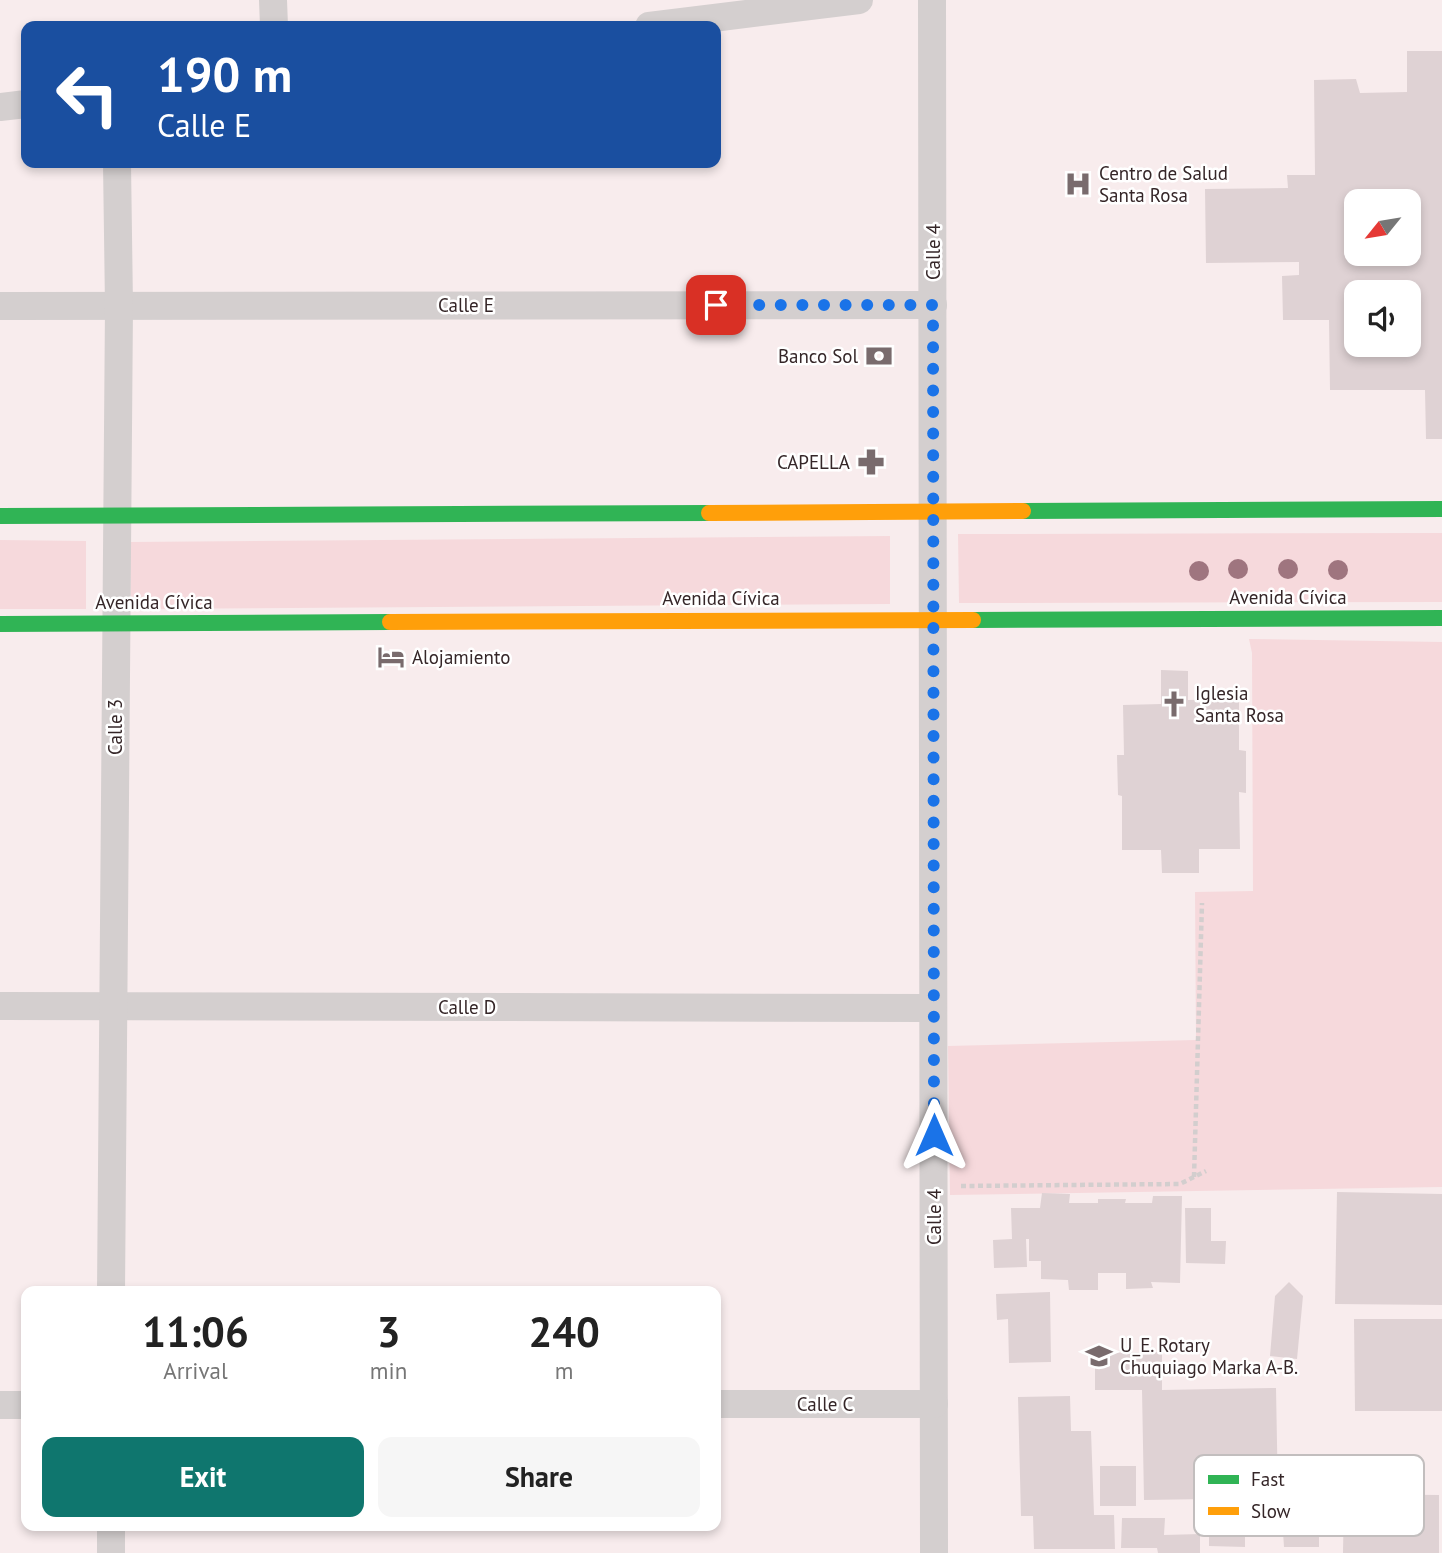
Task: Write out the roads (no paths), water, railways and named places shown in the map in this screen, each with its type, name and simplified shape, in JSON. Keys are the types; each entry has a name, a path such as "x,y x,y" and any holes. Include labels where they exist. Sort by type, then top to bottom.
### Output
{"main road":[{"path":"0,516 1442,509"},
{"name":"Avenida Cívica","path":"0,624 933,618 1442,618"}],"street":[{"path":"274,0 274,21"},
{"path":"689,21 859,0"},
{"name":"Calle 4","path":"932,0 934,1553"},
{"path":"0,107 21,105"},
{"name":"Calle 3","path":"111,1286 119,306 117,168"},
{"name":"Calle E","path":"0,306 933,305"},
{"name":"Calle D","path":"0,1006 933,1009"},
{"name":"Calle C","path":"721,1404 934,1404"},
{"path":"0,1405 21,1405"},
{"path":"111,1531 111,1553"}],"place":[{"name":"Centro de Salud Santa Rosa","path":"1078,184"},
{"name":"Banco Sol","path":"879,356"},
{"name":"CAPELLA","path":"871,462"},
{"name":"Alojamiento","path":"391,657"},
{"name":"Iglesia Santa Rosa","path":"1174,704"},
{"name":"U_E. Rotary Chuquiago Marka A-B.","path":"1099,1356"}]}
